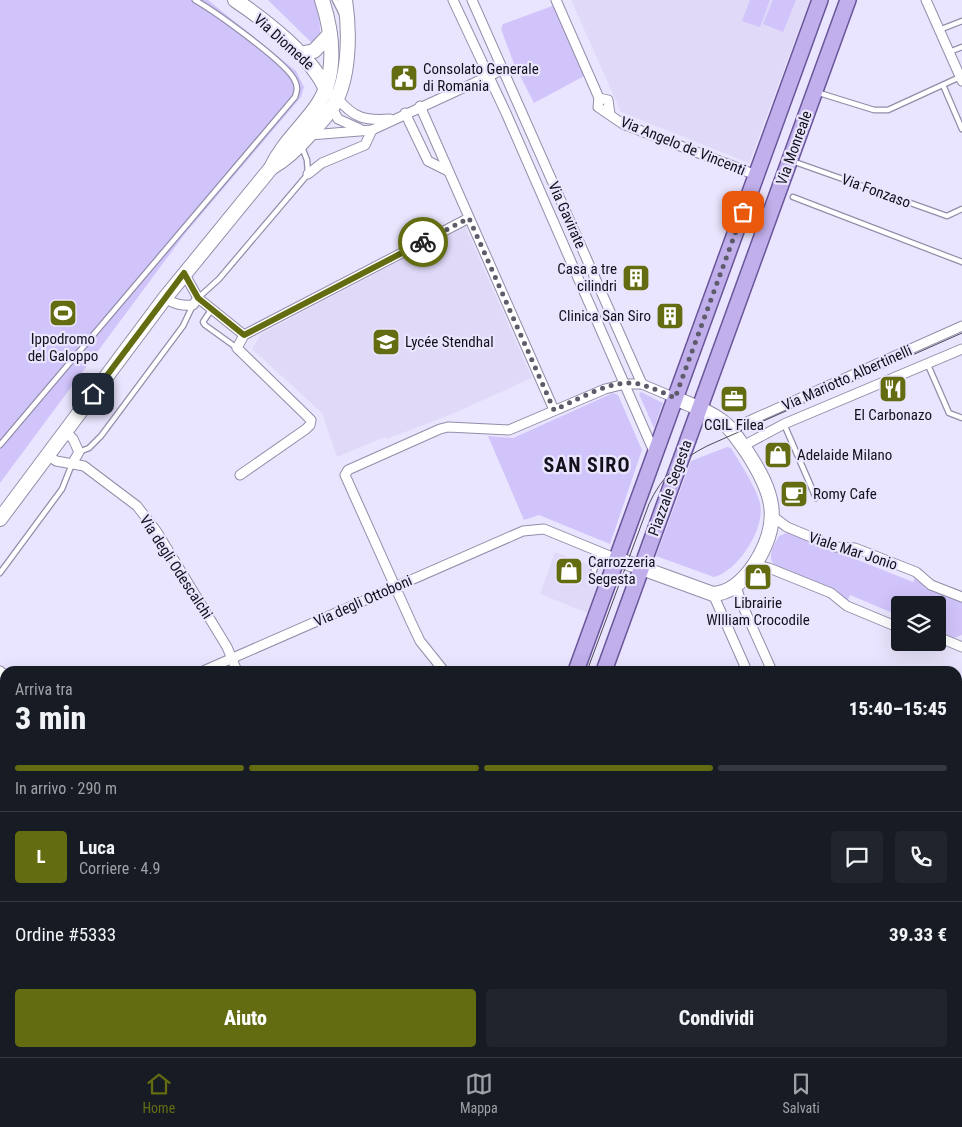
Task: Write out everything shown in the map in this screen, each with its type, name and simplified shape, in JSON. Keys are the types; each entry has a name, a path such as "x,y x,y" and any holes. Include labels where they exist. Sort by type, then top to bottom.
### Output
{"main road":[{"name":"Via Monreale","path":"675,398 820,0"},
{"name":"Via Monreale","path":"699,409 815,91 843,3"},
{"path":"683,377 708,385"},
{"name":"Piazzale Segesta","path":"578,666 599,597 617,559 675,398"},
{"name":"Piazzale Segesta","path":"606,666 699,409"}],"street":[{"name":"Via Diomede","path":"235,0 300,54 314,69 334,103"},
{"path":"0,519 184,273 271,168 278,153 316,107 326,89 331,65 330,34 322,0"},
{"path":"271,168 283,161 306,140 334,103 344,74 348,26 345,0"},
{"name":"Via Gavirate","path":"453,0 504,110 624,384"},
{"name":"Via Gavirate","path":"472,0 642,384"},
{"name":"Via Angelo de Vincenti","path":"556,0 599,98 608,100 610,114 623,124 756,175"},
{"path":"926,0 961,79"},
{"path":"300,54 314,51 330,34"},
{"path":"478,55 492,46"},
{"path":"306,140 367,130 502,70"},
{"path":"334,103 367,120 390,119"},
{"path":"334,103 338,118 367,130"},
{"path":"504,110 513,104 518,105"},
{"path":"420,106 554,410"},
{"path":"405,113 428,162 448,171"},
{"path":"308,174 322,163 365,145 367,130"},
{"path":"240,475 306,429 310,425 311,420 237,348 244,335 469,218"},
{"path":"184,273 196,302"},
{"path":"165,298 176,304 196,302 211,310 244,335"},
{"name":"Via Mariotto Albertinelli","path":"730,429 962,326"},
{"name":"Via Mariotto Albertinelli","path":"743,446 784,424 892,377 928,365 962,350"},
{"path":"440,666 420,641 345,475 354,467 440,429 448,427 509,430 605,389 624,384 642,384 721,420 743,446 762,475 772,516 766,543 752,569 736,586 722,594 713,594 600,552"},
{"name":"Piazzale Segesta","path":"624,384 655,454"},
{"path":"65,431 79,452 72,464"},
{"name":"Via degli Odescalchi","path":"48,454 56,460 84,466 132,502 148,519 227,647 235,666"},
{"name":"Viale Mar Jonio","path":"772,516 787,527 835,547 855,548 916,572 931,585 962,598"},
{"name":"Via degli Ottoboni","path":"214,666 523,531 544,529 600,552"},
{"path":"752,569 761,566 769,568 831,593 847,606 891,624"},
{"path":"736,586 770,666"},
{"path":"713,594 746,666"},
{"path":"946,640 962,647"}],"lane":[{"path":"0,445 295,97 297,89 295,80 282,66 226,19 195,0"},
{"path":"335,0 348,26"},
{"path":"939,30 962,21"},
{"path":"949,52 962,46"},
{"path":"815,91 874,110 888,110 943,85 961,79"},
{"path":"943,85 962,128"},
{"path":"79,452 89,448 101,436 183,326 196,302 219,279 308,174 306,140"},
{"name":"Via Fonzaso","path":"790,160 947,216 962,209"},
{"path":"793,197 962,262"},
{"path":"211,310 203,322 205,325 237,348"},
{"path":"928,365 949,413 962,418"},
{"path":"784,424 816,498"},
{"path":"0,573 62,489 72,464"},
{"path":"593,573 600,552"}],"shaded area":[{"name":"Ippodromo del Galoppo","path":"0,0 208,0 296,71 304,87 301,97 184,235 0,483"},
{"path":"268,0 314,0 320,24 320,37 317,48"},
{"path":"571,0 810,0 749,163 621,112"},
{"path":"750,0 770,0 760,27 742,21"},
{"path":"773,0 796,0 783,32 763,24"},
{"path":"555,5 586,75 534,103 514,64 501,29 503,24"},
{"name":"Lycée Stendhal","path":"465,226 532,378 450,415 386,439 385,437 337,457 322,413 252,349 261,334"},
{"path":"641,392 663,403 654,428 639,394"},
{"path":"613,393 618,395 642,450 610,544 539,515 524,520 488,436 513,438"},
{"path":"727,447 731,448 751,483 760,503 761,513 754,536 741,558 723,573 714,577 656,556 691,461"},
{"path":"789,532 851,550 848,556 913,582 916,576 925,588 962,602 962,635 954,638 946,634 946,596 891,596 891,612 850,595 847,602 837,590 774,565 771,554 779,536"},
{"path":"555,552 603,570 588,613 540,594"}],"tram line":[{"path":"589,666 649,504 659,485 680,463 707,446 962,333"}],"way so far":[{"path":"423,242 469,218 554,410 615,385 633,383 642,384 675,398 743,212"}],"place":[{"name":"Consolato Generale di Romania","path":"404,78"},
{"name":"Casa a tre cilindri","path":"636,278"},
{"name":"Ippodromo del Galoppo","path":"63,313"},
{"name":"Clinica San Siro","path":"670,316"},
{"name":"Lycée Stendhal","path":"386,342"},
{"name":"El Carbonazo","path":"893,389"},
{"name":"CGIL Filea","path":"734,399"},
{"name":"Adelaide Milano","path":"778,455"},
{"name":"Romy Cafe","path":"794,494"},
{"name":"Carrozzeria Segesta","path":"569,571"},
{"name":"Librairie WIlliam Crocodile","path":"758,577"}],"district":[{"name":"SAN SIRO","path":"587,465"}],"route":[{"path":"93,394 184,273 189,277 198,298 244,335 423,242"}]}
